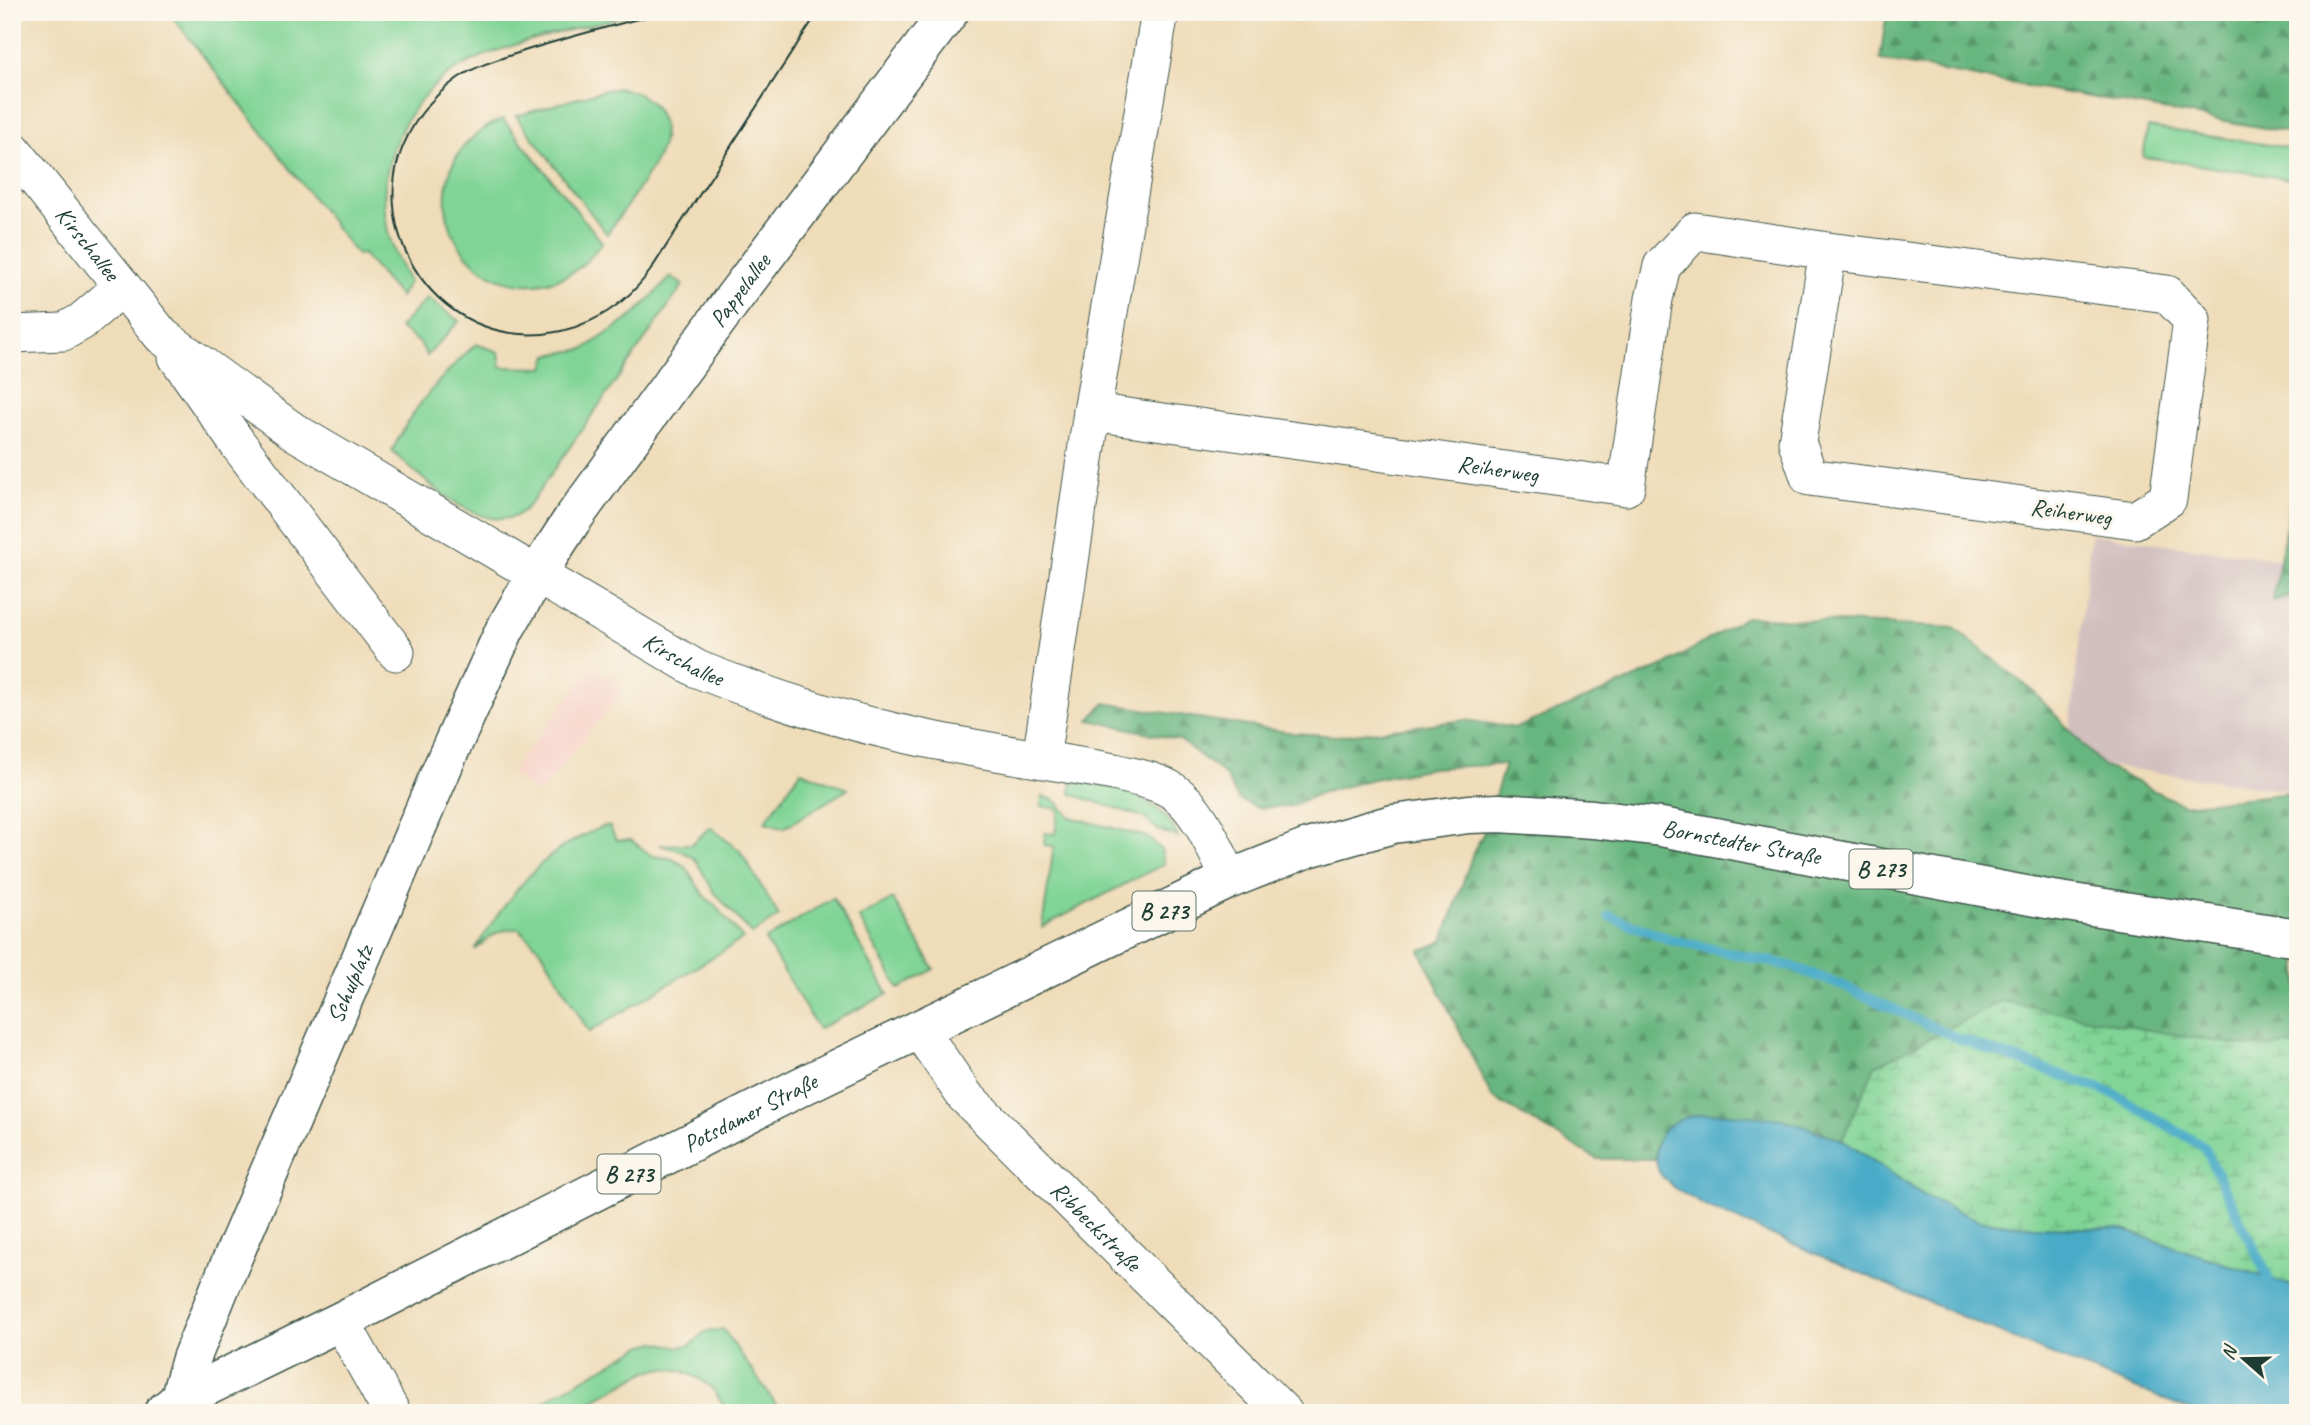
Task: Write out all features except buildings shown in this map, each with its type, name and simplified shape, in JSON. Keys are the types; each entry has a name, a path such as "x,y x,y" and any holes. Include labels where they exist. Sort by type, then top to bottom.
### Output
{"main road":[{"name":"Pappelallee","path":"537,575 572,520 685,364 949,12"},
{"name":"Schulplatz","path":"171,1406 442,770 496,648 537,575"},
{"name":"Bornstedter Straße","path":"1230,879 1308,848 1393,824 1469,814 1499,813 1593,818 1661,827 2047,899 2298,938"},
{"name":"Potsdamer Straße","path":"171,1406 919,1029 1230,879"}],"street":[{"path":"1041,759 1092,412 1160,12"},
{"name":"Kirschallee","path":"12,149 162,336 238,444 397,652"},
{"name":"Reiherweg","path":"1092,412 1626,488 1654,299 1662,265 1695,232 2167,294 2192,320 2168,499 2135,520 1809,477 1797,442 1828,251"},
{"path":"12,334 63,331 81,322 122,287"},
{"name":"Kirschallee","path":"162,336 293,431 697,669 756,692 828,715 895,732 1150,781 1172,790 1188,804 1230,879"},
{"name":"Ribbeckstraße","path":"919,1029 965,1096 1284,1413"},
{"path":"341,1321 392,1413"}],"shaded area":[{"path":"2091,534 2298,562 2297,792 2102,765 2070,729"},
{"path":"594,666 623,690 539,795 510,772"}],"green space":[{"path":"169,12 627,12 628,15 530,40 474,60 452,72 432,88 415,107 402,128 386,176 384,202 387,227 393,248 409,282 400,297 363,254 357,255"},
{"path":"1887,12 2298,12 2298,134 1880,60"},
{"path":"619,88 638,94 653,105 660,116 663,137 657,159 607,234 516,116"},
{"path":"503,119 602,242 575,271 563,277 537,284 512,283 490,274 471,260 457,242 448,220 446,195 455,160 471,138"},
{"path":"2148,127 2298,149 2298,180 2143,157"},
{"path":"671,277 683,285 530,504 517,515 498,519 465,508 432,486 392,451 428,393 476,344 499,352 501,367 544,368 548,355 584,349 633,316"},
{"path":"427,298 459,321 427,356 420,343 399,328"},
{"path":"2298,456 2298,593 2273,601"},
{"path":"1746,617 1954,628 2034,692 2102,765 2183,805 2298,792 2298,1288 2120,1229 1928,1198 1657,1142 1655,1159 1597,1159 1492,1097 1420,951 1443,941 1473,853 1483,834 1505,764 1432,768 1373,779 1321,793 1291,806 1258,808 1238,799 1225,775 1180,740 1089,720 1105,703 1293,733 1338,736 1465,720 1516,728 1664,666"},
{"path":"801,771 848,789 784,828 765,822"},
{"path":"1071,782 1119,789 1134,795 1160,811 1178,837 1158,830 1143,817 1071,794"},
{"path":"1042,796 1056,801 1070,817 1147,837 1161,849 1164,864 1042,927 1054,846 1044,845 1045,833 1055,834 1059,809 1041,806"},
{"path":"604,826 610,827 616,840 631,840 652,856 670,858 685,866 705,897 743,939 589,1032 541,950 519,929 495,934 475,950 489,927 537,868 567,844"},
{"path":"710,827 740,851 779,916 752,934 714,892 695,859 682,851 659,845 692,844"},
{"path":"833,898 888,994 818,1029 765,940"},
{"path":"893,899 934,969 899,989 859,918"},
{"path":"2002,1001 2252,1047 2298,1045 2298,1288 2120,1229 2035,1227 1980,1221 1928,1198 1842,1140 1875,1066"},
{"path":"723,1329 782,1413 729,1413 711,1387 683,1371 665,1368 647,1371 570,1413 522,1413 644,1345 656,1342 679,1347 691,1345 705,1332"}],"water":[{"path":"1719,1113 1782,1119 1842,1140 1928,1198 1980,1221 2035,1227 2120,1229 2298,1288 2298,1413 2198,1413 2040,1350 1707,1207 1678,1190 1662,1176 1656,1151 1658,1140 1670,1125 1688,1117"}],"waterway":[{"path":"1609,916 1672,940 1790,966 1841,985 1959,1039 2112,1093 2204,1147 2269,1279"}],"tram line":[{"path":"665,12 561,40 483,65 458,78 422,113 409,134 396,168 395,216 405,250 426,285 454,310 486,327 520,334 556,332 590,321 622,301 650,271 818,12"}]}
